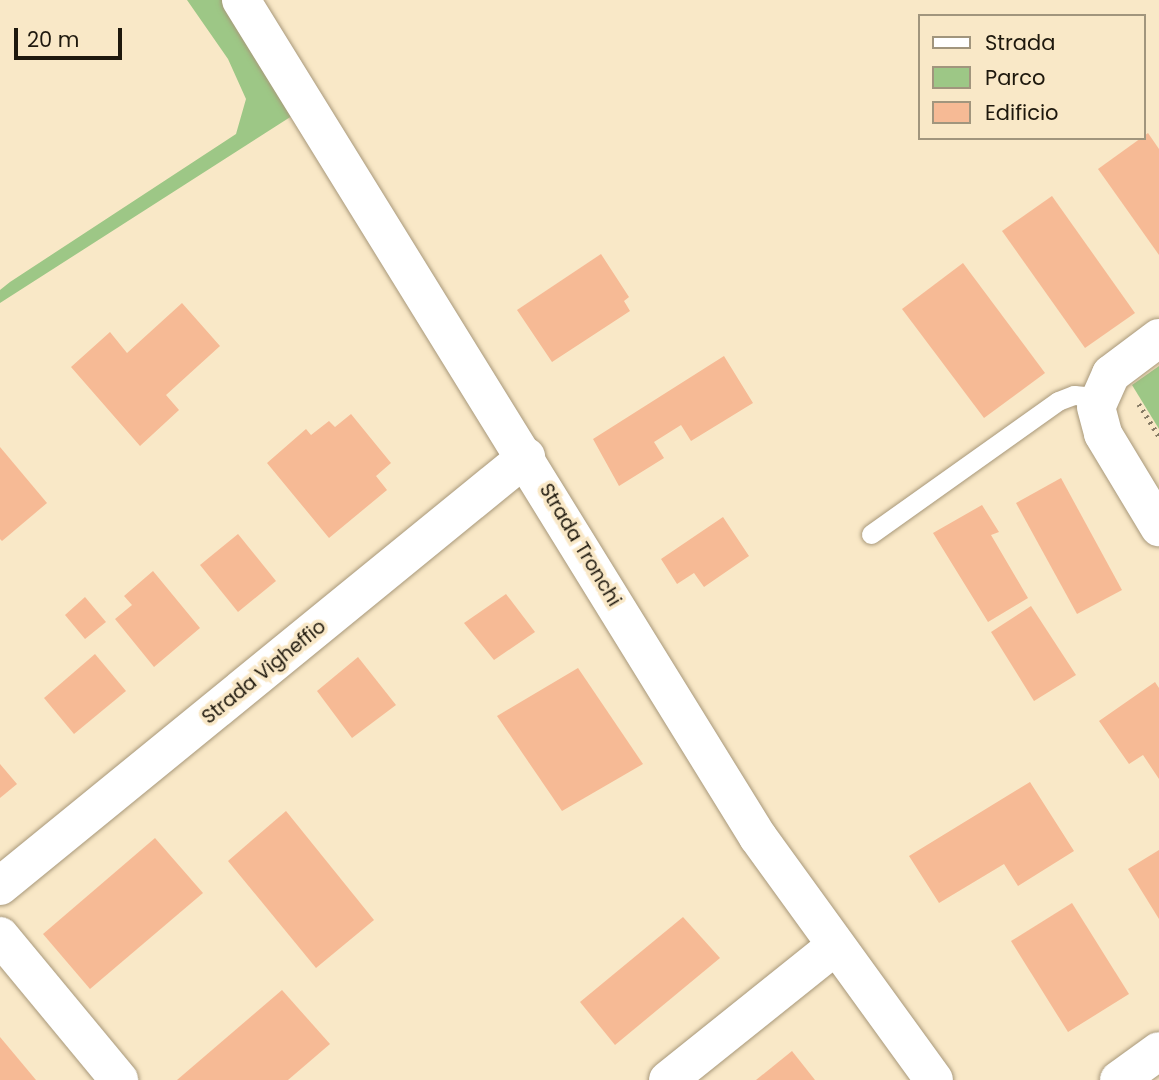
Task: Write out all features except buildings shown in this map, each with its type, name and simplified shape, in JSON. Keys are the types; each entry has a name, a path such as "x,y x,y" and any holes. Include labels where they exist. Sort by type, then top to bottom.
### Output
{"street":[{"name":"Strada Tronchi","path":"242,0 526,457 723,782 834,947 934,1080"},
{"path":"1159,338 1115,370 1115,396 1096,415 1103,434 1159,527"},
{"name":"Strada Vigheffio","path":"0,886 526,457"},
{"path":"0,936 119,1080"},
{"path":"668,1080 834,947"},
{"path":"1119,1080 1159,1051"}],"lane":[{"path":"871,534 1058,401 1074,395 1115,396"}],"path":[{"path":"1115,396 1159,436"}],"green space":[{"path":"187,0 225,0 295,114 0,303 0,290 10,282 236,134 246,99 228,59"},
{"path":"1159,366 1159,429 1132,385"}]}
